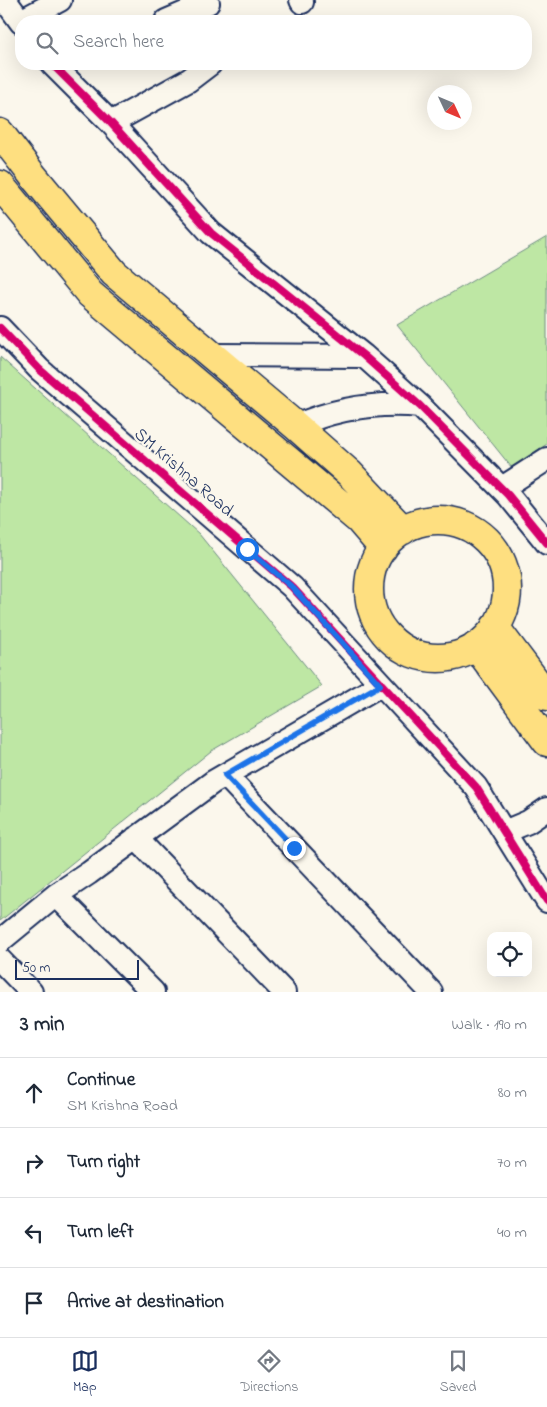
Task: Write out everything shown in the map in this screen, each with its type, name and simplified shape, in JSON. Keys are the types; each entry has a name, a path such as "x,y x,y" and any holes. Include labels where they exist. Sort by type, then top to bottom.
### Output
{"highway":[{"path":"0,133 34,178 114,273 296,426 348,473 403,530"},
{"path":"0,186 90,294 359,520 383,548"},
{"path":"441,520 465,525 485,538 500,558 506,582 505,605 496,626 476,646 459,655 436,658 413,654 392,642 377,623 369,600 370,576 373,564 383,548 403,530 416,523 441,520"},
{"path":"496,626 547,696"},
{"path":"476,646 547,742"}],"street":[{"path":"5,0 27,15 60,0"},
{"path":"186,15 209,8"},
{"path":"63,70 211,233 364,356 420,406 507,494 547,543"},
{"path":"111,123 198,75 203,70"},
{"name":"SM Krishna Road","path":"0,328 39,369 292,587 380,685 476,787 547,901"},
{"path":"210,355 364,356"},
{"path":"296,426 328,414 364,406 420,406"},
{"path":"507,494 547,459"},
{"path":"507,494 547,476"},
{"path":"0,941 56,895 225,775 380,685"},
{"path":"225,775 431,992"},
{"path":"504,832 528,822 547,809"},
{"path":"136,838 284,992"},
{"path":"56,895 153,992"},
{"path":"0,960 31,992"}],"green space":[{"path":"547,237 547,444 512,468 397,325"},
{"path":"0,357 199,534 322,686 211,751 0,921"}],"cycle path":[{"path":"58,70 111,123 211,233 364,356 420,406 508,495 547,543"},
{"path":"0,328 39,369 292,587 476,787 547,901"}],"route":[{"path":"247,549 292,587 380,685 340,706 225,775 294,848"}]}
